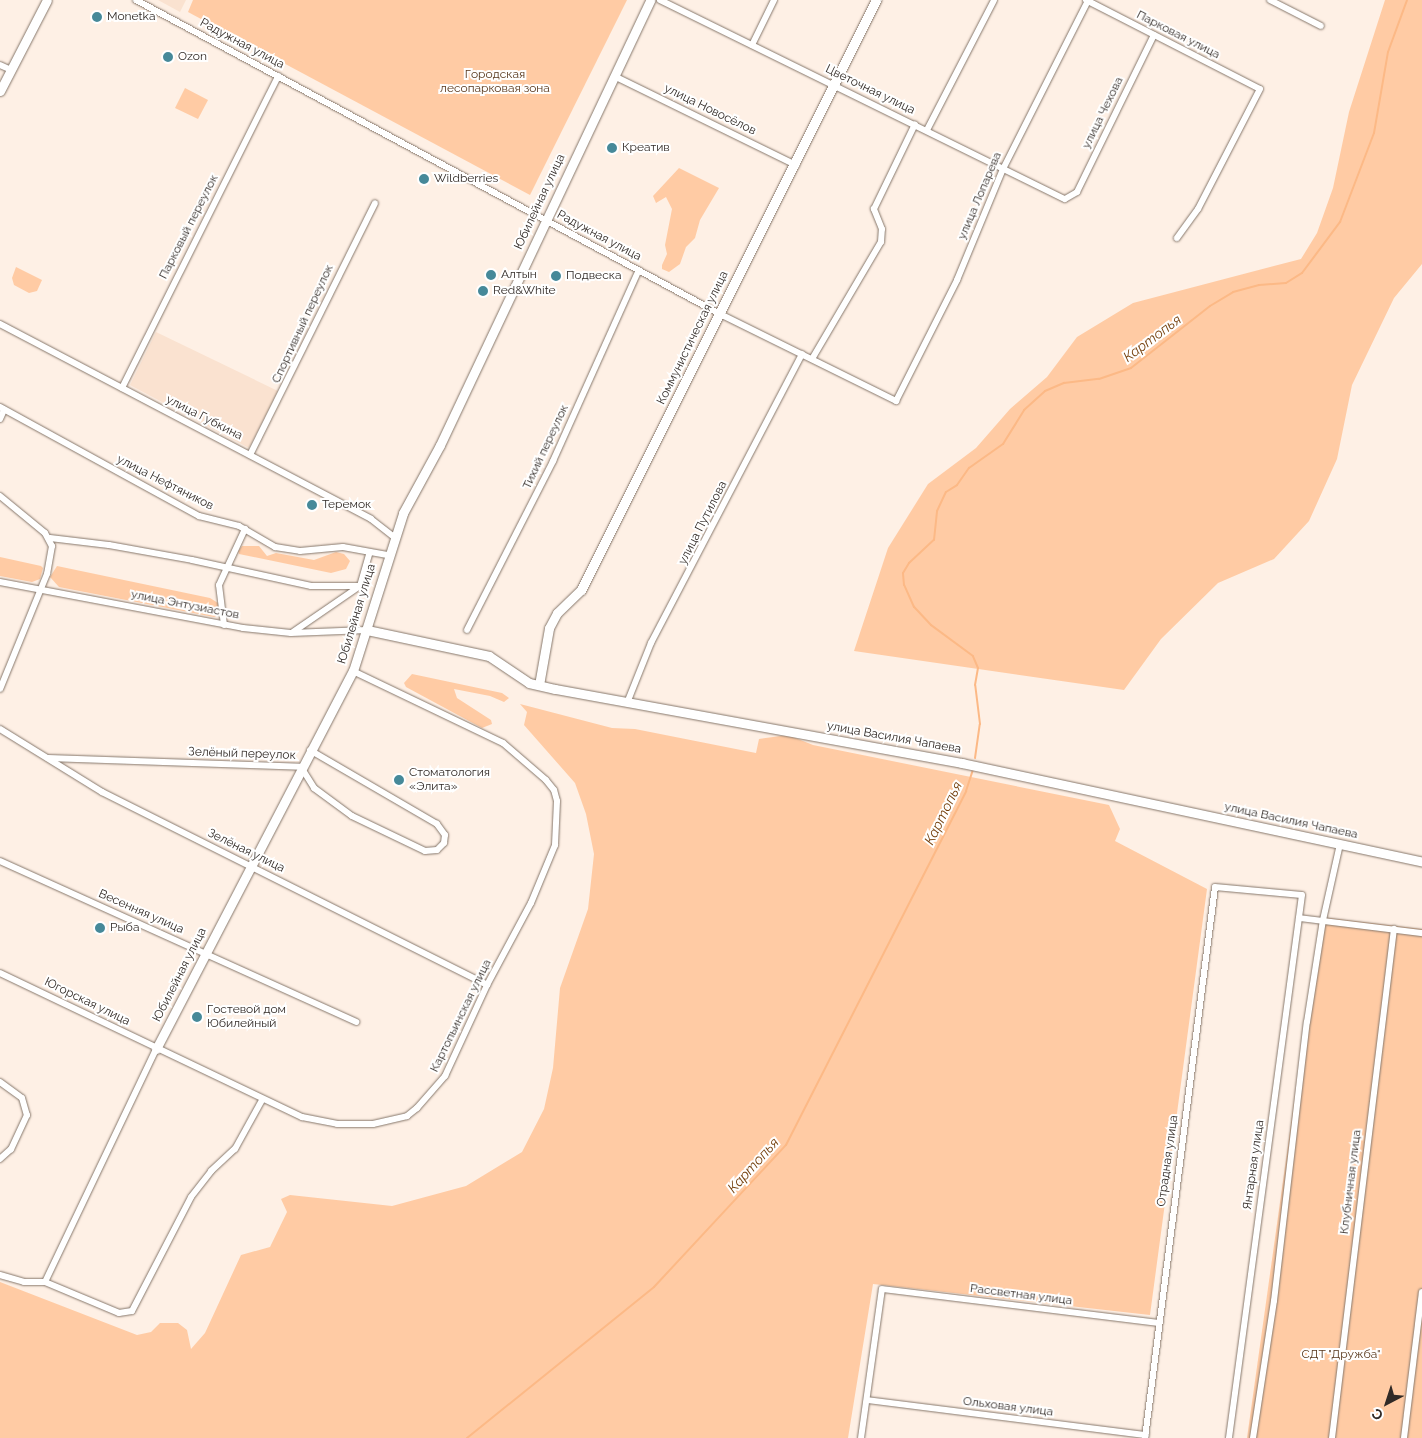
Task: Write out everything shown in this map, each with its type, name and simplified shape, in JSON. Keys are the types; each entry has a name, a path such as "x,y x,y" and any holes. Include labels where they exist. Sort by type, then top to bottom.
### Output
{"street":[{"path":"0,91 48,0"},
{"name":"Радужная улица","path":"136,0 718,313 896,401"},
{"name":"Юбилейная улица","path":"45,1282 156,1048 301,767 353,671 394,537 650,0"},
{"name":"Цветочная улица","path":"660,0 915,124 1060,198 1070,198"},
{"path":"752,45 774,0"},
{"name":"Коммунистическая улица","path":"539,685 549,628 557,613 580,590 718,313 796,165 876,0"},
{"path":"927,130 994,0"},
{"name":"Парковая улица","path":"1087,0 1260,89 1198,209 1177,238"},
{"name":"улица Лопарева","path":"896,401 957,280 1003,169 1087,0"},
{"path":"1270,0 1321,26"},
{"name":"улица Чехова","path":"1070,198 1077,192 1154,35"},
{"path":"0,65 11,70"},
{"name":"Парковый переулок","path":"122,388 278,76"},
{"name":"улица Новосёлов","path":"614,76 796,165"},
{"path":"812,360 881,242 882,229 874,208 915,124"},
{"name":"Спортивный переулок","path":"250,455 375,203"},
{"name":"Тихий переулок","path":"467,630 553,461 639,270"},
{"name":"улица Губкина","path":"0,324 379,523 394,537"},
{"name":"улица Путилова","path":"627,703 651,643 802,354"},
{"path":"0,420 2,408"},
{"name":"улица Нефтяников","path":"2,408 199,516 245,529 286,550 333,546 387,555"},
{"path":"0,496 50,538 110,545 311,586 360,586"},
{"path":"224,625 224,610 219,591 227,568 245,529"},
{"path":"0,689 41,589 52,552 50,538"},
{"path":"291,633 360,586 370,552"},
{"name":"улица Энтузиастов","path":"0,582 224,625 291,633 367,630"},
{"name":"улица Василия Чапаева","path":"367,630 489,656 529,683 627,703 962,763 1422,862"},
{"name":"Картопьинская улица","path":"272,1104 302,1117 337,1124 373,1124 407,1116 433,1092 445,1076 487,985 531,903 555,845 558,818 554,790 503,743 353,671"},
{"name":"Зелёная улица","path":"0,729 102,792 487,985"},
{"name":"Зелёный переулок","path":"48,758 301,767 322,796 360,821 425,851 437,850 444,843 445,835 437,824 310,750"},
{"path":"1253,1438 1274,1301 1294,1122 1323,920 1340,844"},
{"name":"Весенняя улица","path":"0,860 356,1022"},
{"name":"Янтарная улица","path":"1215,887 1302,895 1229,1438"},
{"name":"Отрадная улица","path":"1146,1437 1158,1323 1215,887"},
{"path":"1299,918 1422,933"},
{"name":"Клубничная улица","path":"1332,1438 1394,929"},
{"name":"Югорская улица","path":"0,972 272,1104"},
{"path":"0,1082 22,1098 27,1115 12,1149 0,1158"},
{"path":"0,1275 24,1282 45,1282 119,1313 132,1312 191,1197 211,1172 235,1149 262,1100"},
{"name":"Рассветная улица","path":"867,1400 882,1289 1158,1323"},
{"path":"1404,1438 1422,1292"},
{"path":"861,1438 867,1400"},
{"name":"Ольховая улица","path":"867,1400 1146,1437"}],"shaded area":[{"path":"158,0 186,0 180,12"},
{"path":"156,332 278,391 249,448 130,385"}],"green space":[{"name":"Городская лесопарковая зона","path":"193,0 627,0 530,195 188,12"},
{"path":"1385,0 1422,0 1422,264 1394,298 1352,385 1337,459 1309,521 1274,559 1218,583 1161,639 1124,690 854,651 888,548 928,484 976,448 1010,409 1047,377 1077,337 1133,303 1301,259 1317,233 1333,188 1349,112"},
{"path":"185,88 208,100 198,119 175,108"},
{"path":"679,168 719,188 700,220 695,238 686,247 680,264 669,272 662,269 662,265 667,254 665,245 672,209 666,197 656,203 653,196"},
{"path":"16,267 42,280 37,291 29,293 14,285 12,278"},
{"path":"242,546 259,546 267,556 276,553 314,560 336,552 344,554 350,561 346,569 331,573 239,554 238,551"},
{"path":"0,557 41,566 43,568 40,579 32,582 0,576"},
{"path":"57,566 210,598 218,603 221,614 214,617 59,587 50,577"},
{"path":"412,674 502,693 509,698 504,702 490,696 454,689 457,698 491,720 492,724 482,728 406,687 404,683"},
{"path":"520,704 612,728 635,729 756,753 759,739 788,735 813,745 1109,805 1120,829 1115,841 1207,889 1150,1315 873,1284 848,1438 0,1438 0,1282 137,1335 151,1332 160,1323 178,1323 187,1330 191,1349 205,1333 241,1255 270,1247 287,1212 281,1199 290,1195 392,1206 466,1186 522,1152 544,1109 553,1068 560,988 588,909 594,854 586,814 575,783 524,725 527,712"},
{"name":"СДТ \"Дружба\"","path":"1320,917 1422,929 1422,1438 1247,1438"}],"waterway":[{"name":"Картопья","path":"975,758 980,724 975,685 978,668 973,656 931,625 914,607 904,585 903,573 909,563 934,540 937,511 946,492 957,485 969,468 1003,444 1024,410 1045,391 1064,383 1099,379 1131,368 1210,306 1233,292 1259,285 1286,283 1302,273 1340,222 1374,133 1388,52 1407,0"},
{"name":"Картопья","path":"467,1438 654,1287 786,1145 966,791 973,770"}],"place":[{"name":"Monetka","path":"97,17"},
{"name":"Ozon","path":"168,57"},
{"name":"Креатив","path":"612,148"},
{"name":"Wildberries","path":"424,179"},
{"name":"Алтын","path":"491,275"},
{"name":"Подвеска","path":"556,276"},
{"name":"Red&White","path":"483,291"},
{"name":"Теремок","path":"312,505"},
{"name":"Стоматология «Элита»","path":"399,780"},
{"name":"Рыба","path":"100,928"},
{"name":"Гостевой дом Юбилейный","path":"197,1017"}]}
